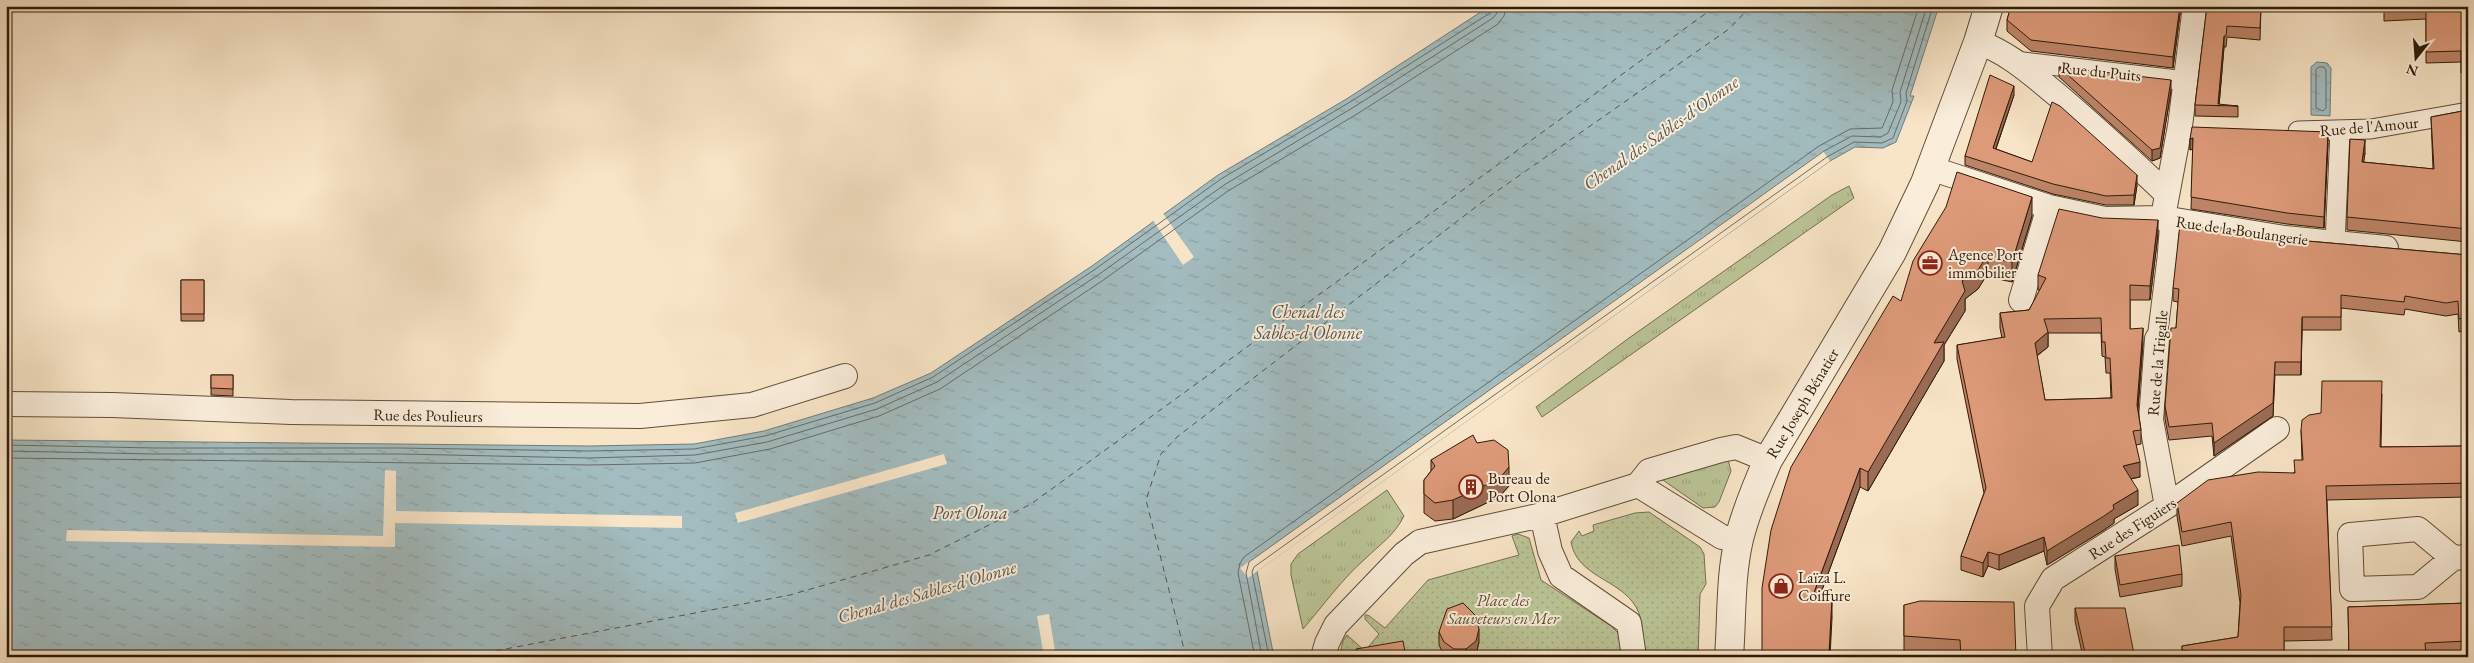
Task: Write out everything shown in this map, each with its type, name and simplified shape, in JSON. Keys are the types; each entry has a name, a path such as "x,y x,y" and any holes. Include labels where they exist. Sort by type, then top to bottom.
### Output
{"street":[{"name":"Rue Joseph Bénatier","path":"1729,657 1734,571 1739,540 1753,495 1768,460 1892,252 1930,168 1978,42 1989,6"},
{"path":"2167,194 2189,127 2186,81 2195,6"},
{"name":"Rue de la Boulangerie","path":"1978,42 1996,48 2015,61 2108,138 2167,194 2166,218 2285,238 2412,251"},
{"name":"Rue du Puits","path":"2015,61 2186,81"},
{"name":"Rue de l'Amour","path":"2280,131 2340,132 2418,122 2468,112"},
{"path":"2335,243 2340,132"},
{"path":"1930,168 2049,207 2105,220 2166,218"},
{"path":"2021,300 2049,207"},
{"name":"Rue de la Trigalle","path":"2166,218 2167,258 2157,339 2151,420 2166,506"},
{"name":"Rue des Poulieurs","path":"6,404 300,412 640,416 752,405 845,376"},
{"name":"Rue des Figuiers","path":"2040,657 2038,606 2053,579 2166,506 2277,429"},
{"path":"1325,650 1336,625 1404,554 1420,542 1542,515 1638,485 1649,471 1721,450 1736,447 1768,460"},
{"path":"1638,485 1722,537 1739,540"},
{"path":"1542,515 1550,551 1561,576 1629,623 1634,657"}],"green space":[{"path":"1849,186 1854,198 1542,417 1536,407 1629,338 1832,195"},
{"path":"1728,460 1731,471 1719,502 1715,507 1703,508 1660,478"},
{"path":"1387,490 1404,516 1400,523 1348,575 1303,629 1291,575 1291,564 1298,554"},
{"path":"1649,512 1700,547 1704,554 1706,584 1700,594 1698,657 1644,657 1642,624 1636,607 1620,590 1590,571 1575,554 1571,542 1579,531 1582,536 1594,531 1593,525 1635,513"},
{"name":"Place des Sauveteurs en Mer","path":"1518,534 1529,538 1541,580 1611,626 1618,633 1623,657 1339,657 1343,641 1347,635 1365,651 1379,634 1365,619 1365,615 1368,615 1385,628 1428,580 1519,555 1512,536"}],"water":[{"path":"1490,6 1939,6 1910,96 1914,96 1896,142 1883,148 1855,147 1830,161 1257,571 1274,657 6,657 6,440 589,446 694,444 764,431 873,398 931,373 1092,266 1218,175 1348,98"},
{"path":"2317,62 2327,63 2331,68 2330,116 2311,115 2311,67"}],"pier":[{"path":"1823,151 1830,161 1248,578 1240,568"},
{"path":"1162,212 1194,257 1183,265 1152,219"},
{"path":"944,454 947,464 738,523 735,513"},
{"path":"385,470 396,471 396,511 682,516 682,528 395,523 395,547 66,541 67,530 383,536"},
{"path":"1049,614 1056,657 1044,657 1037,616"}],"building":[{"path":"2011,6 2180,6 2173,57 2031,40 2007,20"},
{"path":"2207,6 2261,6 2260,28 2227,26 2226,36 2224,36 2218,104 2238,106 2195,105"},
{"path":"2384,6 2468,6 2468,62 2461,62 2461,51 2426,52 2426,8 2384,10"},
{"path":"2059,67 2171,80 2160,148 2152,150"},
{"path":"1990,75 2014,86 1993,148 2032,162 2052,102 2060,106 2137,175 2134,195 2106,196 2053,184 1965,156"},
{"path":"2468,110 2468,229 2347,217 2350,139 2365,140 2362,162 2434,169 2431,117"},
{"path":"2192,127 2328,132 2324,217 2287,213 2191,197 2193,138 2190,139"},
{"path":"1957,172 2032,197 2012,262 1989,258 1988,254 1978,270 1962,281 1965,291 1934,343 1944,342 1868,472 1860,468 1812,598 1832,598 1829,653 1862,653 1862,657 1762,657 1762,588 1771,530 1791,467 1893,296 1901,301 1913,261 1946,207"},
{"path":"2059,209 2102,218 2158,220 2150,286 2130,285 2130,329 2143,328 2137,405 2141,430 2133,431 2140,462 2123,466 2138,490 2113,505 2114,509 2104,516 2047,551 2044,537 1999,555 1988,552 1983,563 1961,556 1986,488 1957,345 2005,337 2000,313 2029,310 2046,278 2038,275","holes":["2101,318 2102,342 2105,342 2106,358 2110,358 2112,398 2045,400 2035,343 2048,332 2044,319"]},
{"path":"2180,224 2218,230 2215,227 2284,239 2468,255 2468,317 2459,319 2458,301 2446,303 2405,296 2404,302 2341,295 2341,317 2302,317 2301,362 2275,362 2273,403 2214,443 2212,423 2169,427 2165,406 2171,328 2176,328 2179,289 2173,288"},
{"path":"181,280 204,280 204,314 181,314"},
{"path":"211,375 233,375 233,389 211,388"},
{"path":"2322,381 2382,381 2380,447 2467,446 2468,439 2468,483 2326,486 2332,627 2284,627 2284,657 2225,657 2182,650 2182,646 2238,637 2241,595 2231,522 2182,532 2177,503 2208,480 2258,472 2295,473 2294,460 2303,460 2302,420 2309,415 2321,413"},
{"path":"1473,435 1477,443 1494,440 1508,450 1509,467 1499,479 1453,500 1435,503 1424,494 1424,480 1435,466 1431,460"},
{"path":"2179,545 2182,574 2120,585 2115,556"},
{"path":"1920,601 2014,602 2016,657 1961,657 1960,640 1904,636 1904,605"},
{"path":"1463,603 1475,615 1479,629 1476,641 1466,649 1454,649 1444,642 1439,632 1447,609"},
{"path":"2468,603 2468,641 2425,643 2426,656 2349,657 2348,607"},
{"path":"2075,608 2125,608 2134,654 2116,657 2086,657"},
{"path":"1403,641 1406,657 1358,657 1356,649"}],"ferry route":[{"path":"463,657 790,595 929,555 1031,504 1716,6"},
{"path":"1186,657 1146,500 1161,454 1177,437 1490,196 1729,29 1751,6"}],"place":[{"name":"Agence Port immobilier","path":"1930,263"},
{"name":"Bureau de Port Olona","path":"1471,487"},
{"name":"Laïza L. Coiffure","path":"1781,586"}],"water label":[{"name":"Chenal des Sables-d'Olonne","path":"1661,133"},
{"name":"Chenal des Sables-d'Olonne","path":"1308,322"},
{"name":"Port Olona","path":"970,513"},
{"name":"Chenal des Sables-d'Olonne","path":"927,592"}]}
